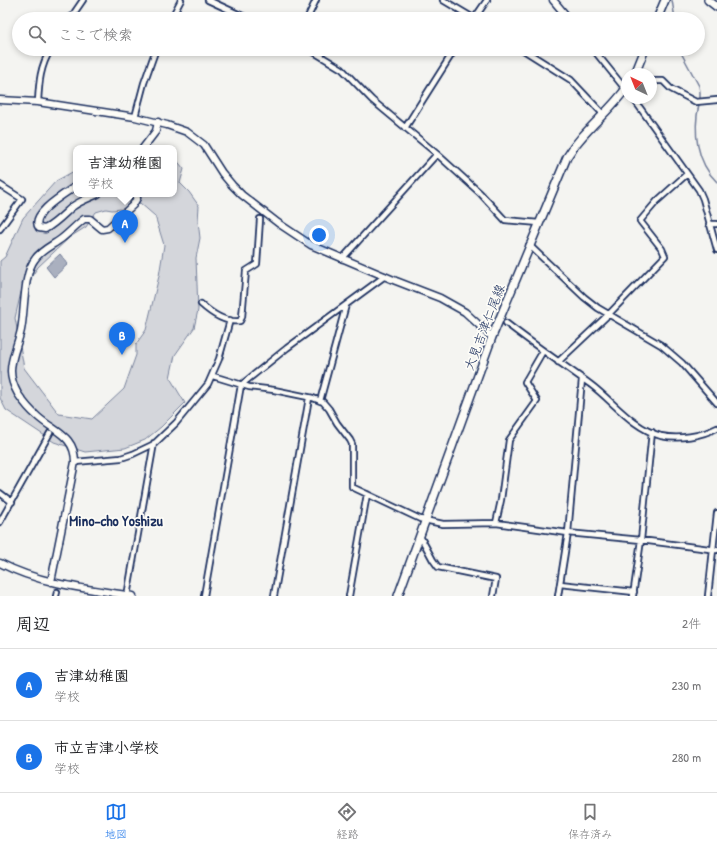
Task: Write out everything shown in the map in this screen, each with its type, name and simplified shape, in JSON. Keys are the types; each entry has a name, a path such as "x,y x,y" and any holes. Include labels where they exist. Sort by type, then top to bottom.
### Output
{"main road":[{"path":"660,12 665,0"},
{"path":"706,2 717,6"},
{"path":"639,68 643,56"},
{"name":"大見吉津仁尾線","path":"398,596 492,337 529,245 567,157 580,138 621,95"}],"street":[{"path":"75,12 83,0"},
{"path":"175,12 181,0"},
{"path":"208,0 234,12"},
{"path":"310,12 316,0"},
{"path":"443,0 463,12"},
{"path":"479,12 487,0"},
{"path":"553,0 563,12"},
{"path":"38,102 39,78 48,56"},
{"path":"135,117 144,82 153,56"},
{"path":"321,56 342,69 372,100 437,154 480,193 505,220 539,223"},
{"path":"405,128 451,56"},
{"path":"533,56 571,80 603,114"},
{"path":"599,56 621,82"},
{"path":"657,81 663,81 671,89 696,102 717,100"},
{"path":"0,100 38,102 135,117 158,122 187,132 204,145 222,173 242,195 278,223 311,245 440,298 465,312 492,337"},
{"path":"636,104 698,190 717,250"},
{"path":"145,145 156,131 158,122"},
{"path":"342,259 437,154"},
{"path":"558,362 609,314 665,256 662,249 640,221 657,201 687,174"},
{"path":"0,186 22,199 0,229"},
{"path":"73,188 47,207 39,216 39,228 45,229 80,202 91,197"},
{"path":"51,582 75,462 75,452 70,442 38,417 19,395 13,385 11,371 14,352 21,332 28,274 35,259 84,219 90,219 102,229 108,228 133,205 136,197"},
{"path":"201,304 212,314 234,322 240,321 242,317 246,271 257,264 260,219"},
{"path":"709,224 717,224"},
{"path":"529,245 584,297 598,308 661,345 682,363 717,403"},
{"path":"204,596 240,385 385,276"},
{"path":"320,401 346,305"},
{"path":"75,462 121,458 133,454 154,443 176,423 213,376 230,320"},
{"path":"506,324 608,398 640,426 652,432 661,436 674,438 697,436 717,428"},
{"path":"496,523 501,500 509,440 537,401 525,382 542,351"},
{"path":"213,376 240,385 320,401 329,409 352,444 352,487 420,519 443,524 496,523 715,550"},
{"path":"558,596 568,533 582,379"},
{"path":"274,596 308,398"},
{"path":"560,584 633,594 641,540 652,432"},
{"path":"0,522 50,433"},
{"path":"0,563 13,570 51,582 129,596 154,443"},
{"path":"0,493 12,502"},
{"path":"350,596 368,494"},
{"path":"708,596 715,550 717,513"},
{"path":"420,536 438,568 496,579 493,596"}],"shaded area":[{"path":"177,161 184,169 180,183 189,192 199,206 198,221 200,238 196,258 198,310 194,328 175,355 170,378 185,403 161,427 145,440 125,448 85,452 54,442 6,410 0,398 0,261 5,257 23,218 56,181 73,172 73,197 177,197","holes":["140,203 155,216 164,245 159,276 146,330 136,344 136,355 124,389 92,419 59,414 24,368 15,318 21,292 38,267 70,237 86,227 96,212 106,209 123,209"]}],"water":[{"path":"60,254 68,264 54,277 46,267"}],"waterway":[{"path":"672,0 674,12"},
{"path":"683,56 699,86 700,100"},
{"path":"699,104 696,125 700,156 704,165 717,182"}],"place":[{"name":"吉津幼稚園","path":"125,243"},
{"name":"市立吉津小学校","path":"122,355"}],"district":[{"name":"Mino-cho Yoshizu","path":"116,520"}]}
